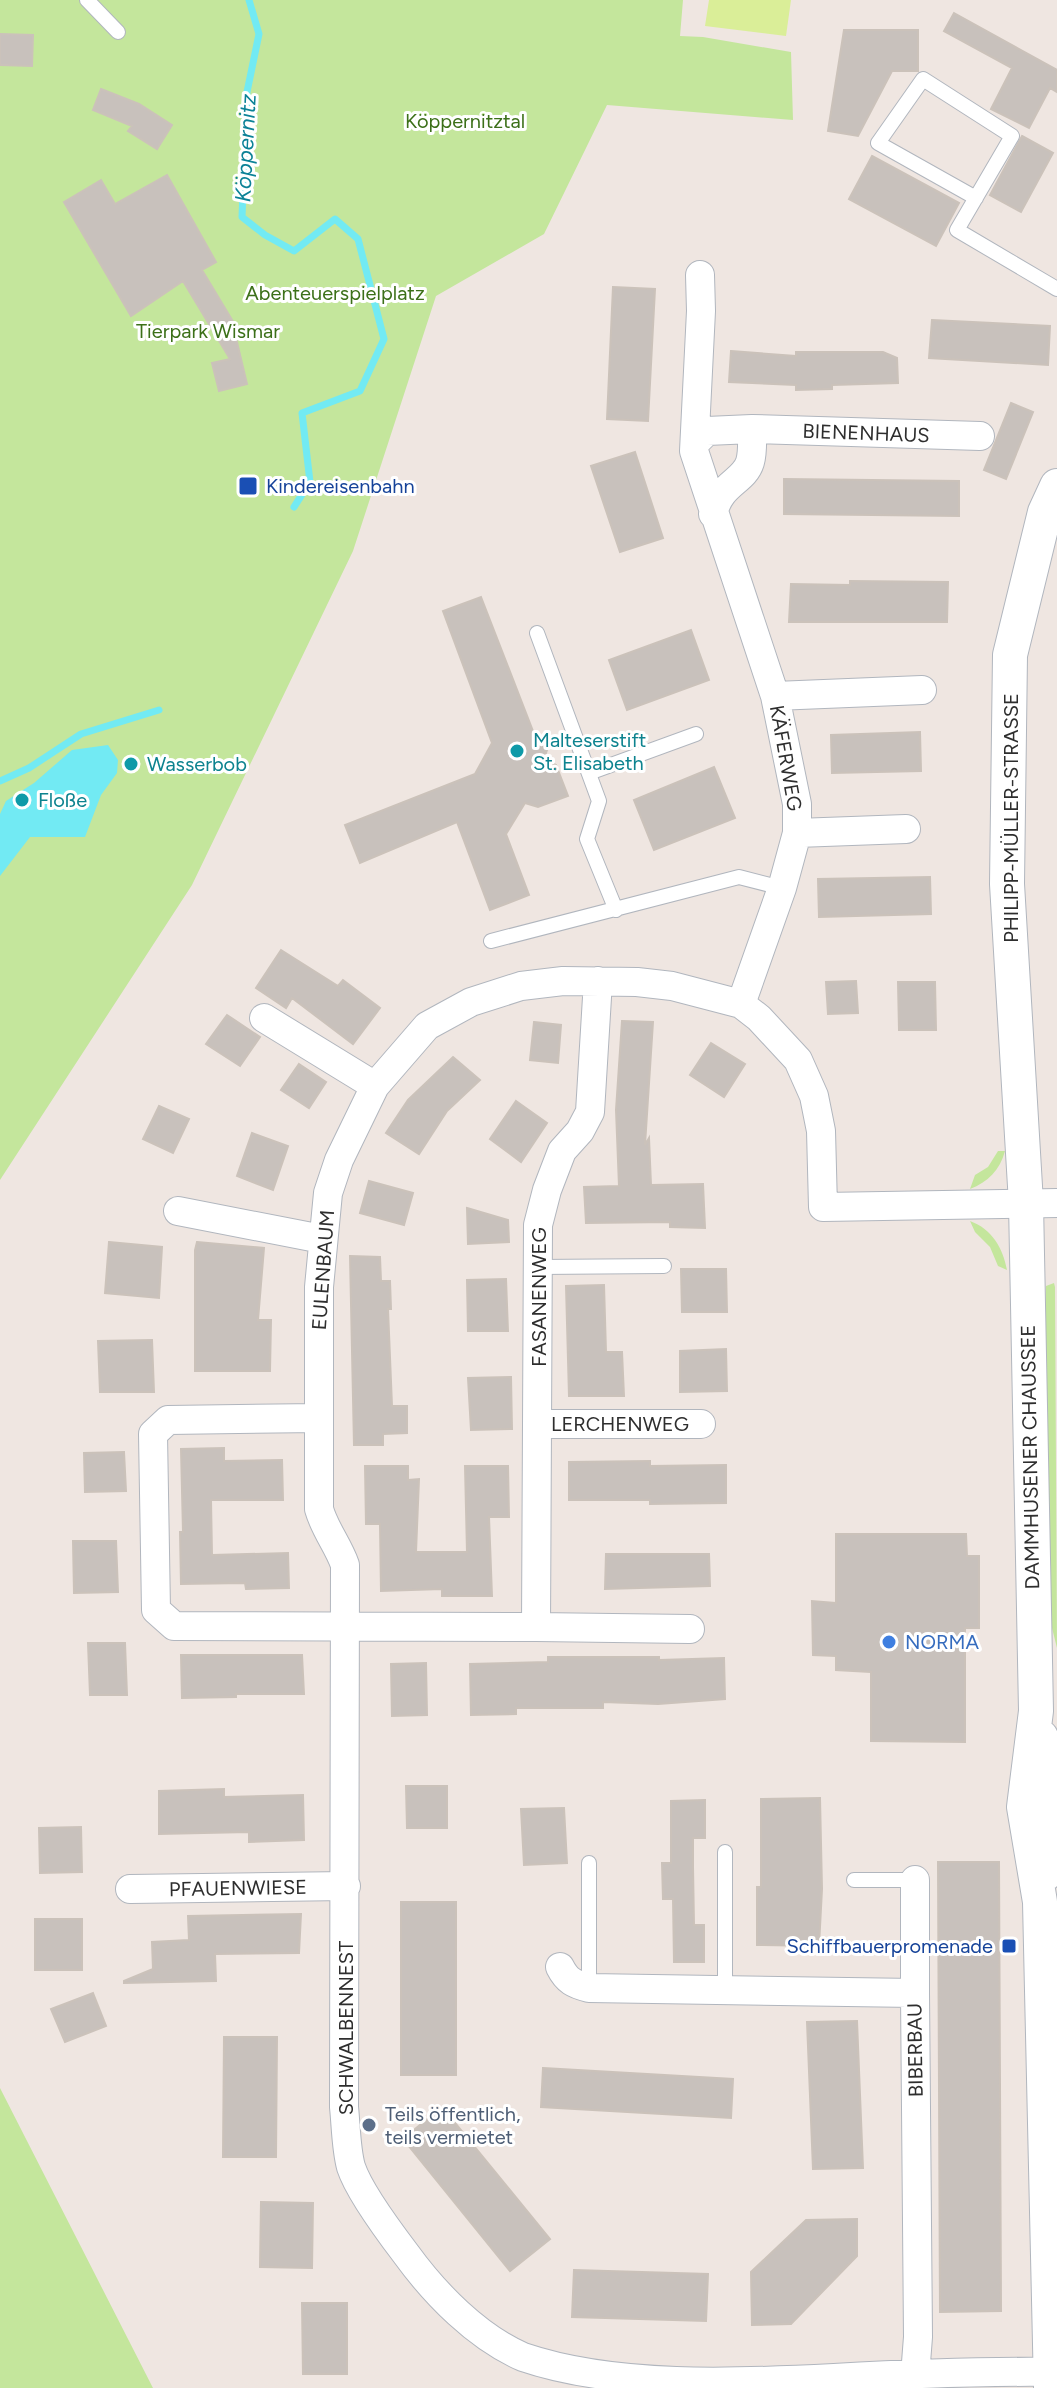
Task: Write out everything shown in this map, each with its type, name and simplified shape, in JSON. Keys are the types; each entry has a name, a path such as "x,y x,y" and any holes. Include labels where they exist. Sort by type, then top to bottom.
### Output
{"street":[{"name":"KÄFERWEG","path":"700,275 696,459 775,696 797,804 797,833 782,888 741,1004"},
{"path":"695,443 707,431 752,429 750,463 722,492 713,514"},
{"name":"BIENENHAUS","path":"752,429 980,436"},
{"name":"PHILIPP-MÜLLER-STRASSE","path":"1042,1203 1007,884 1010,655 1045,512 1057,486"},
{"path":"775,696 922,690"},
{"path":"797,833 906,829"},
{"name":"EULENBAUM","path":"345,1626 345,1565 325,1528 319,1509 319,1287 328,1193 339,1160 375,1086 427,1026 471,1002 521,986 563,981 672,986 741,1004 786,1045 798,1060 809,1083 817,1105 821,1131 823,1207 1042,1203"},
{"name":"FASANENWEG","path":"536,1627 538,1225 562,1151 580,1131 590,1112 598,981"},
{"path":"264,1018 375,1086"},
{"name":"DAMMHUSENER CHAUSSEE","path":"1042,1203 1036,1711 1056,1808 1040,1902 1053,2377"},
{"path":"178,1211 322,1239"},
{"path":"319,1418 168,1420 153,1434 156,1610 174,1626 690,1629"},
{"name":"LERCHENWEG","path":"539,1424 701,1424"},
{"name":"SCHWALBENNEST","path":"345,1626 344,2107 351,2168 385,2226 419,2273 492,2339 521,2356 595,2378 633,2382 749,2382 1053,2377"},
{"path":"915,1880 915,1993"},
{"name":"PFAUENWIESE","path":"130,1889 346,1886"},
{"path":"560,1967 565,1977 573,1983 589,1988"},
{"name":"BIBERBAU","path":"589,1988 915,1993 918,2337 914,2381"}],"lane":[{"path":"87,0 118,32"},
{"path":"976,198 878,143 923,79 1012,136 976,198 957,230 1057,289"},
{"path":"537,633 599,801 587,839 616,910"},
{"path":"589,773 696,734"},
{"path":"491,941 739,877 782,888"},
{"path":"538,1267 664,1266"},
{"path":"725,1852 725,1990"},
{"path":"589,1863 589,1988"},
{"path":"854,1880 915,1880"}],"green space":[{"name":"Tierpark Wismar","path":"0,0 683,0 680,36 791,52 793,120 607,105 544,234 436,296 353,551 192,885 0,1180"},
{"path":"709,0 791,0 786,36 705,26"},
{"path":"998,1151 1005,1151 996,1170 988,1179 970,1189 975,1175 988,1167"},
{"path":"970,1221 978,1224 995,1240 1007,1270 998,1266 990,1247 975,1232"},
{"path":"1054,1283 1057,1648 1048,1612 1043,1409 1046,1286"},
{"path":"0,2088 153,2388 0,2388"}],"water":[{"path":"108,745 118,760 117,773 101,795 85,837 30,837 0,876 0,814 6,801 34,783 72,750"}],"building":[{"path":"954,13 1057,70 1057,92 1050,88 1029,128 991,109 1012,68 944,31"},
{"path":"844,30 918,30 918,71 892,71 858,136 828,131"},
{"path":"0,34 33,35 32,66 0,65"},
{"path":"101,89 139,104 172,125 157,149 128,131 132,126 93,110"},
{"path":"1022,136 1053,153 1021,212 990,195"},
{"path":"872,156 959,203 936,246 849,199"},
{"path":"167,175 216,262 202,270 241,335 236,338 247,384 219,391 212,363 230,359 183,281 131,316 64,202 101,180 115,204"},
{"path":"613,287 655,289 648,421 607,419"},
{"path":"932,320 1050,326 1048,365 929,358"},
{"path":"731,351 796,356 796,352 883,352 897,358 898,383 832,385 832,389 796,390 796,385 729,382"},
{"path":"1011,403 1033,412 1006,479 984,470"},
{"path":"635,452 663,538 620,552 591,466"},
{"path":"784,479 959,481 959,516 784,514"},
{"path":"850,581 948,582 947,622 789,622 791,584 850,585"},
{"name":"Malteserstift St. Elisabeth","path":"481,597 538,744 548,747 544,759 556,765 568,796 538,807 525,803 506,834 529,895 490,910 457,822 360,863 345,825 475,774 492,743 443,611"},
{"path":"691,630 709,680 627,710 609,660"},
{"path":"920,732 921,771 832,773 831,735"},
{"path":"714,767 735,818 654,850 634,800"},
{"path":"930,877 931,914 819,917 818,879"},
{"path":"281,950 338,986 343,980 380,1008 353,1044 292,998 286,1008 256,988"},
{"path":"856,981 858,1013 828,1014 826,982"},
{"path":"898,982 935,982 936,1030 899,1030"},
{"path":"227,1015 260,1037 240,1066 206,1044"},
{"path":"622,1021 653,1022 645,1145 649,1138 651,1185 703,1184 705,1228 670,1227 670,1222 586,1223 584,1187 619,1186 616,1110"},
{"path":"534,1022 561,1025 558,1063 530,1060"},
{"path":"711,1043 745,1064 724,1097 690,1075"},
{"path":"453,1057 480,1080 447,1111 419,1154 386,1133 408,1100"},
{"path":"299,1064 326,1082 309,1108 281,1090"},
{"path":"516,1101 547,1123 521,1162 490,1139"},
{"path":"159,1106 189,1119 173,1153 143,1139"},
{"path":"252,1133 288,1146 273,1190 237,1176"},
{"path":"369,1181 413,1193 404,1225 360,1213"},
{"path":"467,1208 508,1220 509,1242 468,1244"},
{"path":"109,1242 162,1247 159,1298 105,1293"},
{"path":"197,1242 264,1248 258,1320 271,1320 270,1371 195,1371"},
{"path":"350,1256 380,1257 381,1281 390,1281 391,1309 388,1309 392,1406 407,1406 407,1433 383,1434 383,1445 354,1445"},
{"path":"681,1269 726,1269 727,1312 682,1312"},
{"path":"506,1279 508,1331 468,1331 467,1280"},
{"path":"604,1285 606,1352 622,1352 624,1396 569,1396 566,1286"},
{"path":"152,1340 154,1392 100,1392 98,1341"},
{"path":"726,1349 727,1391 680,1392 680,1351"},
{"path":"511,1377 512,1429 471,1430 468,1378"},
{"path":"224,1448 224,1461 282,1460 283,1500 211,1500 212,1555 288,1553 289,1588 246,1589 245,1583 181,1584 181,1449"},
{"path":"124,1452 126,1491 85,1492 84,1453"},
{"path":"650,1461 650,1466 726,1465 726,1503 650,1504 650,1500 569,1500 569,1462"},
{"path":"365,1466 408,1466 408,1480 419,1479 416,1552 467,1552 465,1466 508,1466 509,1517 489,1517 492,1596 442,1596 442,1589 381,1591 380,1524 366,1524"},
{"name":"NORMA","path":"836,1534 966,1534 967,1556 979,1556 979,1628 965,1628 965,1742 871,1741 871,1672 836,1670 836,1656 813,1655 812,1601 836,1603"},
{"path":"73,1541 116,1541 118,1592 74,1593"},
{"path":"606,1554 709,1554 710,1586 605,1589"},
{"path":"88,1643 125,1643 127,1695 90,1695"},
{"path":"181,1655 302,1655 304,1694 182,1698"},
{"path":"548,1657 724,1658 725,1699 658,1704 603,1702 603,1708 516,1708 516,1714 471,1715 470,1664 548,1662"},
{"path":"426,1663 427,1715 392,1716 391,1664"},
{"path":"406,1786 447,1786 447,1828 407,1828"},
{"path":"224,1789 224,1797 303,1795 304,1840 249,1842 249,1832 159,1834 159,1791"},
{"path":"820,1798 822,1889 819,1946 757,1945 757,1887 761,1887 761,1799"},
{"path":"705,1800 705,1838 693,1838 694,1925 704,1925 704,1962 674,1962 673,1899 663,1899 662,1863 671,1863 671,1801"},
{"path":"564,1808 567,1863 524,1865 521,1809"},
{"path":"81,1827 82,1872 40,1873 39,1828"},
{"path":"938,1862 999,1862 1001,2311 940,2312"},
{"path":"401,1902 456,1902 456,2075 401,2075"},
{"path":"301,1914 299,1953 215,1954 216,1981 124,1983 153,1969 152,1942 189,1940 188,1916"},
{"path":"35,1919 82,1919 82,1970 35,1970"},
{"path":"93,1993 106,2026 65,2042 51,2009"},
{"path":"857,2021 863,2168 813,2169 807,2022"},
{"path":"224,2037 277,2037 276,2157 223,2157"},
{"path":"543,2068 733,2079 731,2118 541,2107"},
{"path":"442,2107 550,2239 510,2271 403,2139"},
{"path":"261,2202 313,2203 312,2268 260,2267"},
{"path":"857,2219 857,2256 791,2324 752,2325 751,2272 806,2220"},
{"path":"574,2270 708,2274 706,2321 572,2317"},
{"path":"302,2303 347,2303 347,2374 303,2374"}],"waterway":[{"name":"Köppernitz","path":"249,0 259,34 247,92 242,217 265,235 294,251 335,219 358,239 384,339 360,391 302,413 310,482 294,507"},
{"name":"Köppernitz","path":"0,781 29,768 81,734 159,710"}],"place":[{"name":"Kindereisenbahn","path":"248,486"},
{"name":"Malteserstift St. Elisabeth","path":"517,751"},
{"name":"Wasserbob","path":"131,764"},
{"name":"Floße","path":"22,800"},
{"name":"NORMA","path":"889,1642"},
{"name":"Schiffbauerpromenade","path":"1009,1946"},
{"name":"Teils öffentlich, teils vermietet","path":"369,2125"}],"park label":[{"name":"Köppernitztal","path":"465,121"},
{"name":"Abenteuerspielplatz","path":"335,293"}]}
